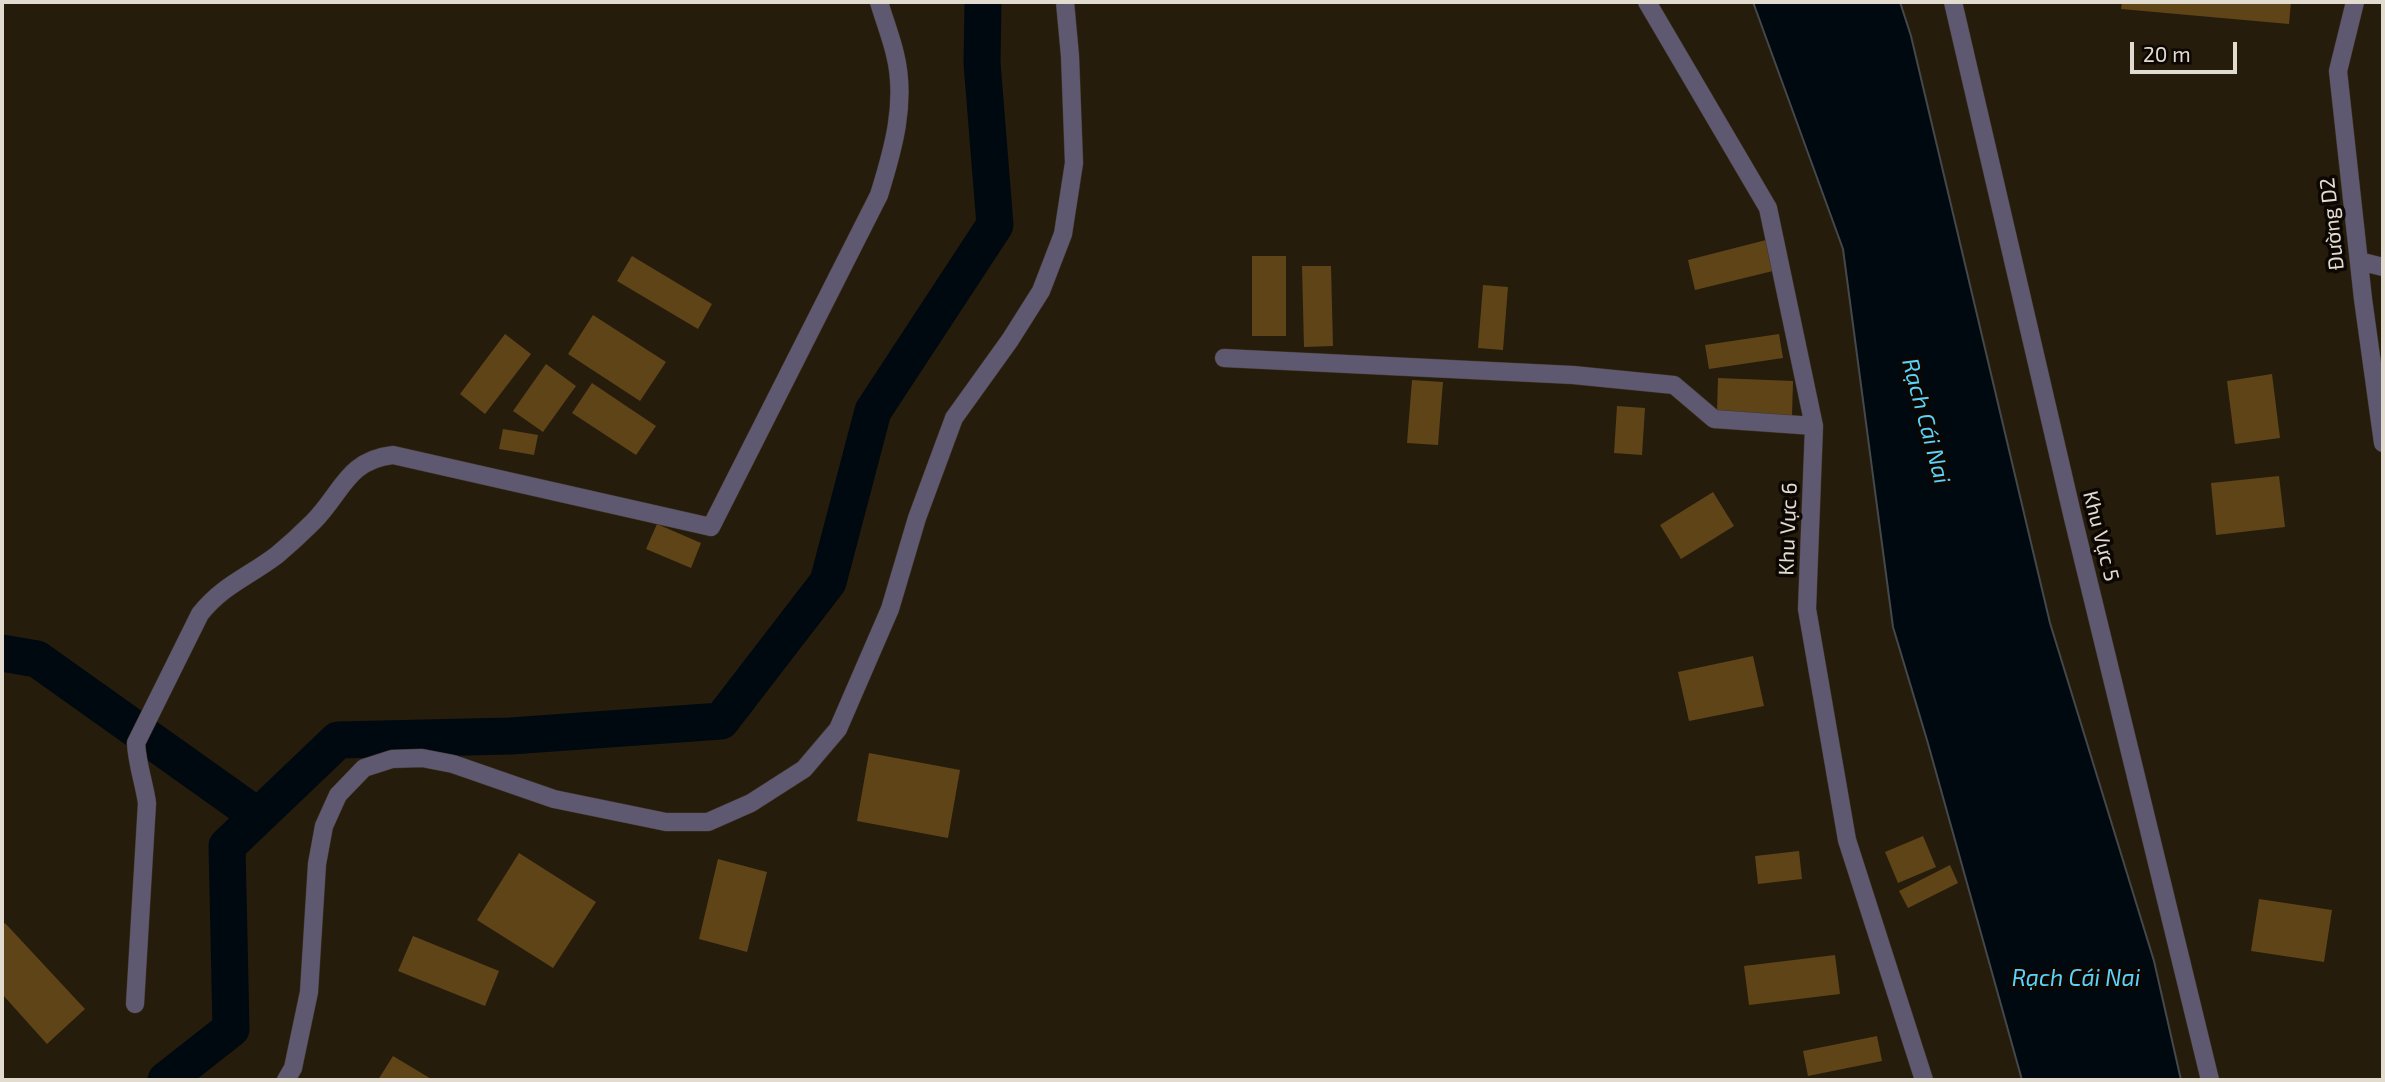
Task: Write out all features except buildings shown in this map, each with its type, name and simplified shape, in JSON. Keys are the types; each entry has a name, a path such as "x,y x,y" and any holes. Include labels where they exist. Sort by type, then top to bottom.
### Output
{"street":[{"path":"135,1004 147,803 144,781 137,762 136,743 200,614 214,596 276,555 315,520 355,470 376,457 393,455 711,527 879,195 894,146 899,105 896,56 878,2"},
{"path":"286,1080 293,1068 309,992 317,864 324,825 338,795 364,768 392,760 422,758 453,764 554,799 666,822 708,822 751,803 804,769 838,729 890,609 917,519 954,418 1041,292 1063,234 1074,163 1065,2"},
{"name":"Khu Vực 6","path":"1647,2 1768,208 1815,426 1807,610 1847,840 1924,1080"},
{"name":"Khu Vực 5","path":"1953,2 2073,518 2210,1080"},
{"name":"Đường D2","path":"2355,2 2337,71 2383,443"},
{"path":"2359,261 2383,267"},
{"path":"1224,358 1573,375 1674,385 1714,419 1815,426"}],"water":[{"name":"Rạch Cái Nai","path":"1753,2 1900,2 1911,36 2050,623 2154,961 2181,1080 2022,1080 1893,627 1843,249"}],"waterway":[{"path":"166,1080 231,1029 227,846 338,740 511,736 721,721 828,582 873,411 995,225 982,63 983,2"},
{"path":"2,653 37,659 245,807"}]}
